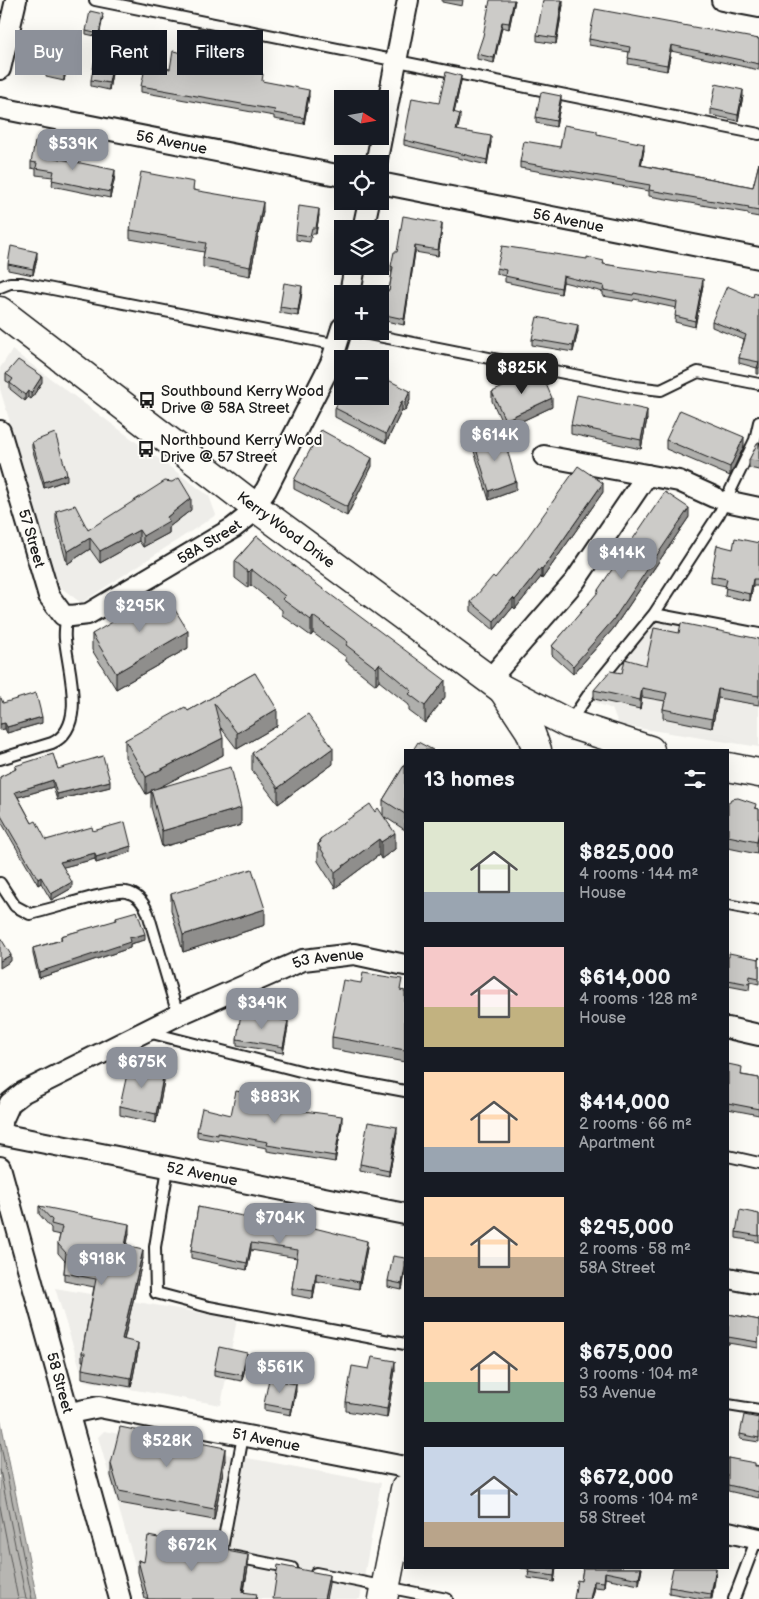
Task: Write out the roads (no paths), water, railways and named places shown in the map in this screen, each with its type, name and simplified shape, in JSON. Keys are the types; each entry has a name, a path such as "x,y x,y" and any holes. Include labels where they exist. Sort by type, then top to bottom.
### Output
{"street":[{"path":"0,69 16,0"},
{"path":"378,155 408,0"},
{"path":"722,0 759,7"},
{"name":"56 Avenue","path":"0,108 334,174"},
{"name":"56 Avenue","path":"389,185 759,258"},
{"name":"Kerry Wood Drive","path":"0,311 255,507 496,684 576,734 645,749"},
{"name":"58A Street","path":"65,615 80,616 96,610 233,528 255,507 266,490 338,340"},
{"name":"57 Street","path":"0,431 45,585 53,604 65,615"},
{"path":"544,456 688,484 720,499 759,508"},
{"path":"537,749 530,732 496,684 575,581 647,475"},
{"path":"729,767 759,773"},
{"name":"53 Avenue","path":"0,1126 10,1103 24,1092 178,1015 303,960 354,954 404,964"},
{"path":"729,1028 759,1035"},
{"name":"52 Avenue","path":"0,1134 404,1214"},
{"name":"58 Street","path":"0,1167 120,1599"},
{"path":"729,1278 759,1284"},
{"name":"51 Avenue","path":"70,1414 96,1406 404,1467"},
{"path":"385,1593 404,1494"},
{"path":"729,1532 758,1539"}],"lane":[{"path":"96,0 759,134"},
{"path":"0,287 10,283 22,283 334,332"},
{"path":"389,338 635,387 661,390 698,372 759,384"},
{"path":"576,734 591,691 654,614 755,440 759,422"},
{"path":"654,614 759,634"},
{"path":"0,759 52,743 65,730 72,706 73,688 65,639 65,615"},
{"path":"0,882 14,906 30,914 120,891 136,897 142,902 148,913 178,1015"},
{"path":"729,905 759,911"},
{"path":"147,1032 308,1072 404,1091"},
{"path":"729,1156 759,1163"},
{"path":"168,1168 155,1247 156,1293 209,1307 404,1344"},
{"path":"729,1404 759,1410"},
{"path":"243,1436 221,1554 385,1593 447,1599"},
{"path":"734,1599 758,1539"}],"water":[{"path":"0,1417 37,1599 0,1599"}],"place":[{"name":"Southbound Kerry Wood Drive @ 58A Street","path":"147,400"},
{"name":"Northbound Kerry Wood Drive @ 57 Street","path":"146,449"}]}
